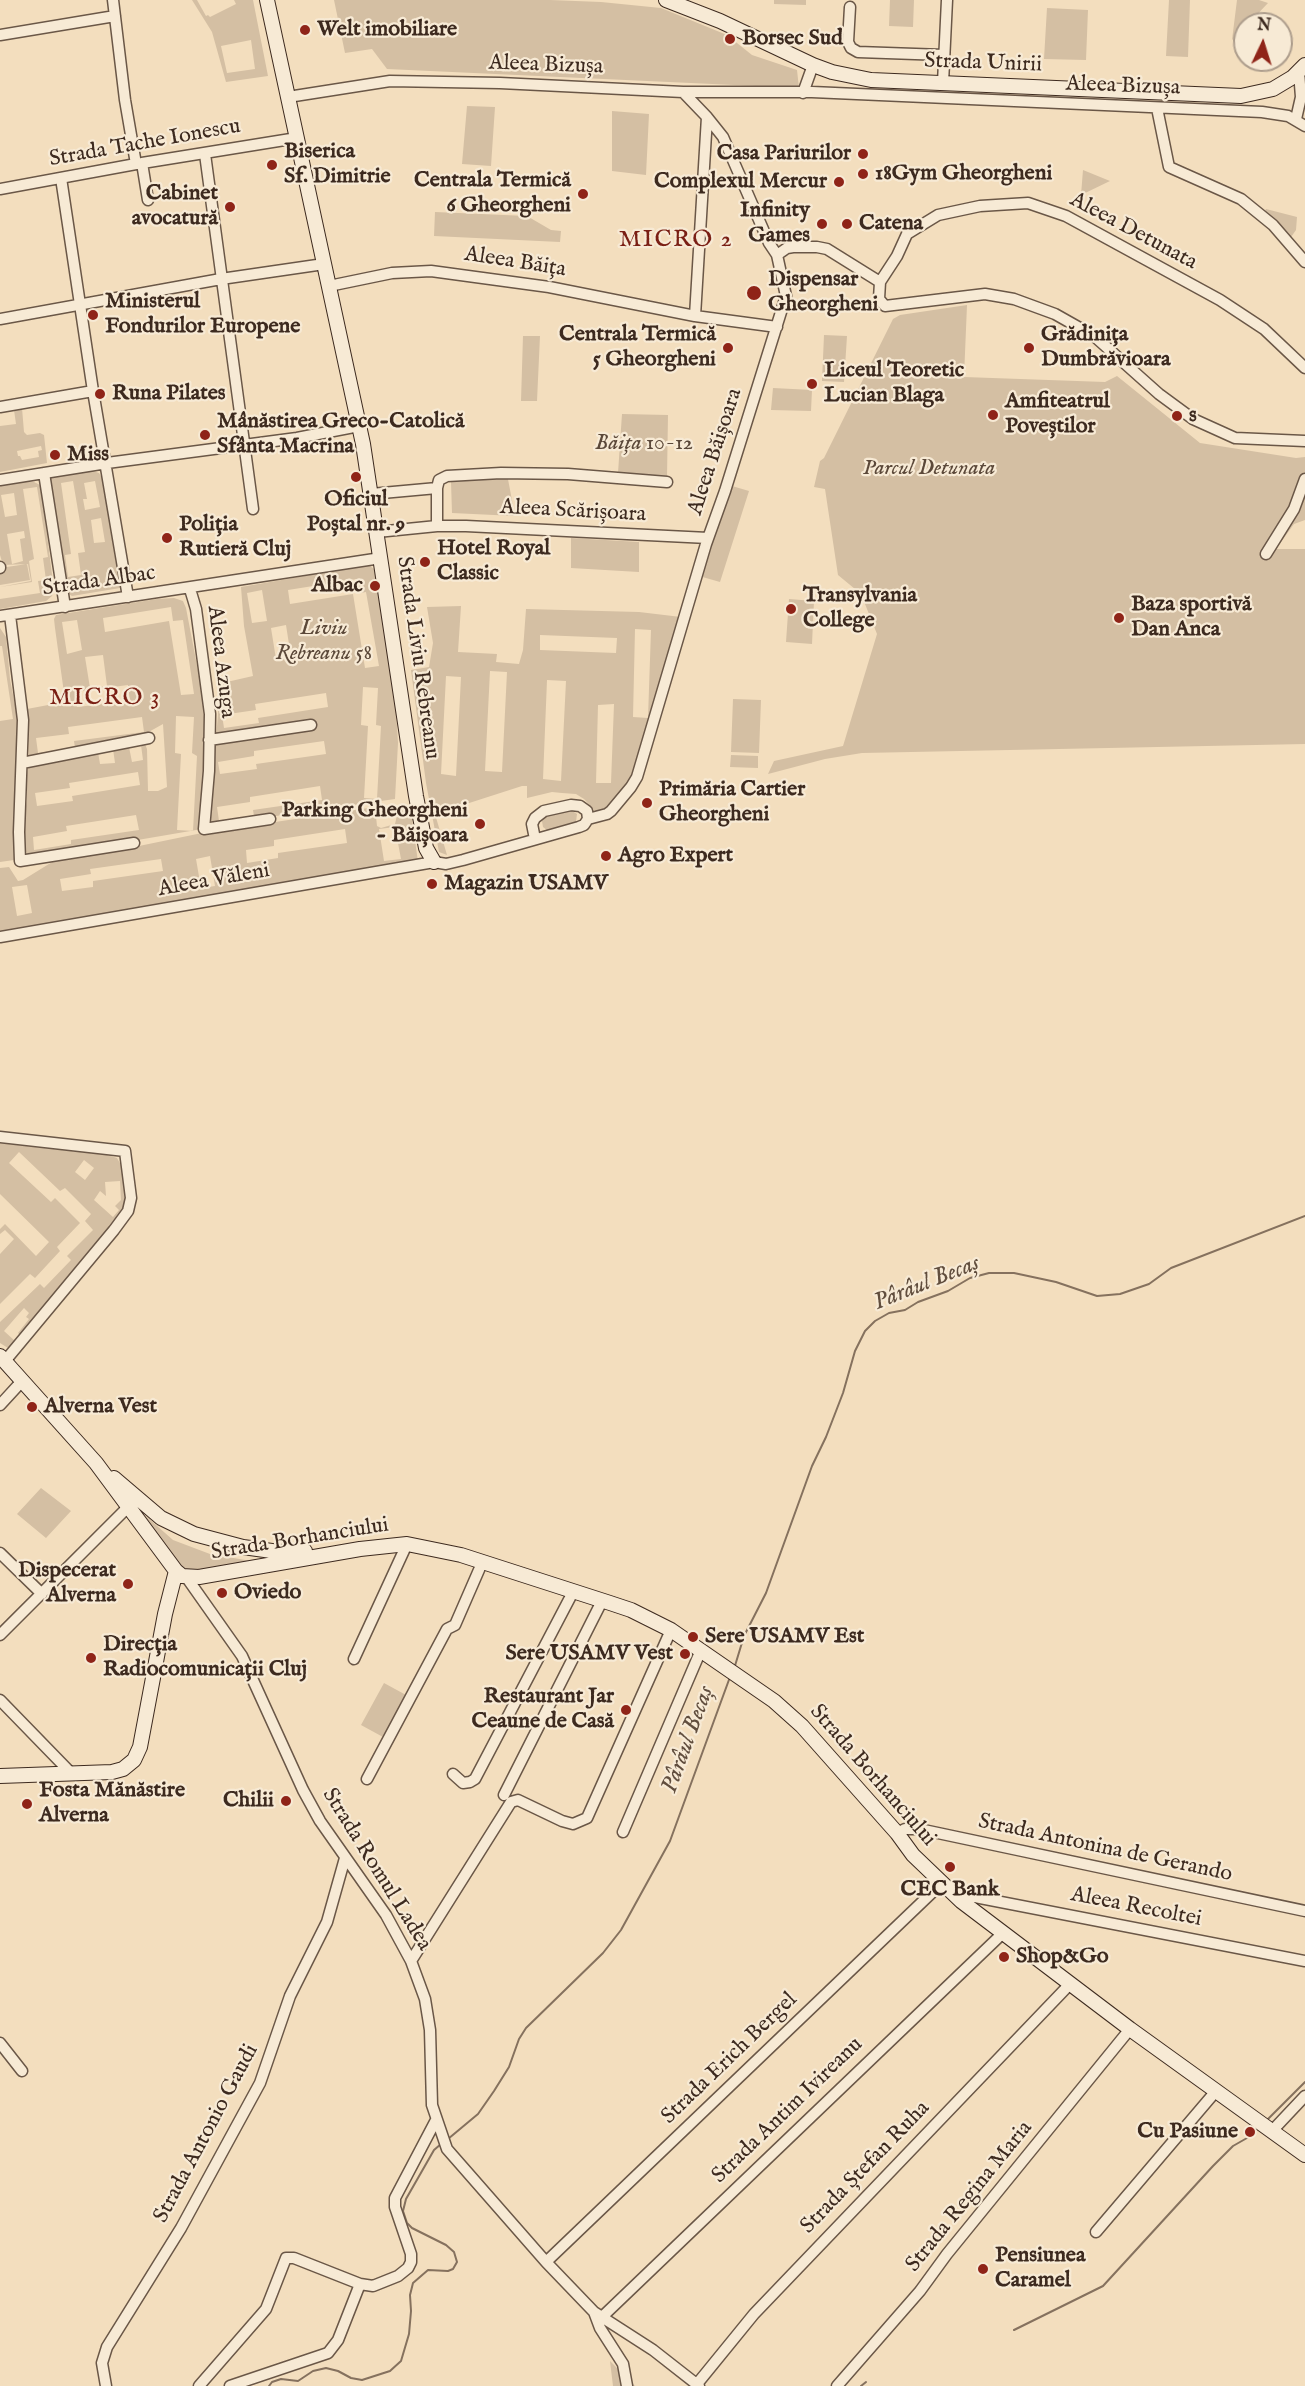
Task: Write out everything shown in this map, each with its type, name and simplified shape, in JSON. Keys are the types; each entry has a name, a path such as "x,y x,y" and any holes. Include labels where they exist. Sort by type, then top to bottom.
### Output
{"main road":[{"name":"Strada Liviu Rebreanu","path":"267,0 359,426 372,494 416,796 426,848 434,862"},
{"name":"Strada Unirii","path":"666,0 720,21 813,65 839,74 872,80 1241,96 1273,89 1302,68"},
{"path":"0,1776 117,1771 134,1761 140,1748 165,1614 182,1574 96,1463 2,1359"},
{"path":"96,1463 161,1518 209,1539 279,1552 360,1549"},
{"name":"Strada Borhanciului","path":"182,1574 360,1549 407,1545 444,1550 631,1610 671,1630 774,1701 812,1735 897,1833 913,1855 961,1901 1130,2029 1305,2155"}],"street":[{"path":"113,0 125,100 148,200"},
{"path":"943,83 946,0"},
{"path":"850,7 848,42 851,48 858,52 944,55"},
{"path":"0,35 115,16"},
{"path":"803,93 813,65"},
{"path":"1300,123 1302,68"},
{"name":"Aleea Bizușa","path":"288,97 374,83 422,81 683,92 822,93 1262,112 1279,114 1300,123"},
{"name":"Aleea Băișoara","path":"434,862 446,864 579,828 588,819 611,811 635,782 708,538 786,296 777,255 723,137 683,92"},
{"path":"1156,108 1169,167 1241,199 1273,225 1305,262"},
{"path":"695,316 707,117"},
{"name":"Strada Tache Ionescu","path":"0,189 139,163 297,138"},
{"path":"205,154 253,509"},
{"path":"61,178 93,391 128,597"},
{"name":"Aleea Detunata","path":"1305,368 1264,329 1220,300 1060,214 1028,203 980,206 938,215 907,234 897,256 880,282 879,299 885,306 985,294 1014,299 1060,315 1094,336 1160,394 1193,419 1235,438 1305,441"},
{"path":"777,255 787,248 827,249 880,282"},
{"path":"0,319 221,279 324,264"},
{"name":"Aleea Băița","path":"329,286 392,273 431,271 549,287 695,316 777,327"},
{"path":"0,407 93,391"},
{"path":"0,480 107,463 243,446 359,426"},
{"path":"44,473 65,607"},
{"name":"Aleea Scărișoara","path":"372,494 437,488 439,480 447,476 501,473 579,475 667,482"},
{"path":"1266,554 1294,509 1305,479"},
{"path":"436,526 437,488"},
{"name":"Aleea Scărișoara","path":"377,532 436,526 466,526 708,538"},
{"name":"Strada Albac","path":"5,615 190,589 381,558"},
{"name":"Aleea Azuga","path":"190,589 196,609 206,671 210,714 204,829 270,819"},
{"path":"5,615 23,720 20,861 134,843"},
{"name":"Aleea Azuga","path":"209,740 311,725"},
{"path":"22,764 149,738"},
{"path":"536,839 532,824 535,818 544,811 571,805 580,806 587,811 588,819"},
{"name":"Aleea Văleni","path":"0,937 434,862"},
{"path":"0,1137 125,1151 131,1198 128,1211 114,1230 2,1359"},
{"path":"0,1405 23,1380"},
{"path":"0,1635 128,1507"},
{"path":"354,1659 407,1545"},
{"path":"0,1553 42,1594"},
{"path":"367,1779 447,1629 455,1625 482,1563"},
{"name":"Strada Romul Ladea","path":"182,1574 242,1656 303,1790 320,1821 386,1915 411,1961 421,1984 428,2015 431,2097 436,2120 447,2149 546,2262 598,2314 653,2350 698,2385"},
{"path":"453,1774 463,1782 475,1779 573,1592"},
{"path":"411,1961 507,1799 602,1601"},
{"path":"507,1799 518,1800 573,1824 587,1818 671,1630"},
{"path":"623,1832 701,1650"},
{"path":"0,1700 70,1772"},
{"name":"Strada Antonina de Gerando","path":"897,1833 905,1829 918,1829 1305,1911"},
{"name":"Strada Antonio Gaudi","path":"106,2386 102,2363 107,2347 181,2228 260,2083 291,1996 327,1922 345,1858"},
{"name":"Strada Erich Bergel","path":"546,2262 942,1883"},
{"name":"Aleea Recoltei","path":"961,1901 968,1897 975,1897 1305,1961"},
{"name":"Strada Antim Ivireanu","path":"598,2314 1002,1934"},
{"name":"Strada Ștefan Ruha","path":"698,2385 754,2314 1070,1984"},
{"name":"Strada Regina Maria","path":"837,2386 920,2291 947,2254 1130,2029"},
{"path":"0,2043 22,2071"},
{"path":"1096,2232 1216,2091"},
{"path":"1272,2131 1305,2096"},
{"path":"199,2386 262,2314 286,2258 294,2258 370,2287 404,2272 410,2265 411,2254 394,2201 399,2187 436,2120"},
{"path":"230,2386 328,2353 338,2340 360,2284"},
{"path":"598,2314 600,2328 623,2364 627,2386"}],"green space":[{"path":"192,0 197,0 206,16 210,17 236,4 234,0 253,0 268,76 226,82 212,32","holes":["251,40 255,69 227,73 221,46"]},
{"path":"334,0 550,0 661,8 727,35 752,55 797,70 799,88 387,69 372,49 345,53"},
{"path":"774,0 806,0 806,5 774,4"},
{"path":"890,0 914,0 913,27 889,26"},
{"path":"1169,0 1190,0 1188,57 1166,56"},
{"path":"1237,0 1259,0 1268,3 1259,12 1236,12"},
{"path":"1047,8 1088,10 1086,60 1044,59"},
{"path":"467,106 495,107 491,166 462,164"},
{"path":"612,111 649,114 646,175 612,171"},
{"path":"1083,170 1110,181 1081,195"},
{"path":"1266,209 1297,217 1296,230 1289,240 1263,215"},
{"path":"435,212 527,216 551,230 561,231 560,242 434,236"},
{"name":"Parcul Detunata","path":"967,305 964,377 1105,382 1117,376 1200,443 1296,458 1305,457 1305,520 1294,524 1276,549 1305,549 1305,744 862,753 825,759 768,774 774,761 843,746 877,634 861,594 838,575 825,489 814,487 820,461 824,458 893,319 900,315"},
{"path":"824,335 847,336 844,382 822,381"},
{"path":"523,336 540,336 537,401 521,401"},
{"path":"773,388 812,390 811,411 771,410"},
{"path":"22,408 24,432 27,435 40,433 44,435 47,463 0,472 0,426 16,424 14,410","holes":["41,446 42,450 38,451 39,457 22,460 17,451"]},
{"name":"Băița 10-12","path":"622,414 668,415 667,477 618,473"},
{"path":"90,470 99,473 102,478 120,588 72,596 67,593 51,477","holes":["73,481 85,552 78,553 81,575 68,577 65,555 71,554 61,483","95,481 100,507 85,510 83,499 87,499 84,483","101,518 105,542 94,543 91,520"]},
{"path":"507,474 515,516 452,513 451,482 458,477"},
{"path":"26,481 40,485 54,590 52,596 46,601 0,609 0,599 40,593 38,581 46,580 43,558 48,557 37,487 23,489 34,559 29,561 32,582 0,587 31,581 28,564 3,565 0,555 0,485","holes":["14,493 17,515 5,517 1,495","24,531 25,538 20,539 23,561 12,564 7,534"]},
{"path":"732,486 749,491 720,582 699,576"},
{"path":"571,538 639,542 639,572 571,568"},
{"path":"27,564 30,580 0,585 0,568"},
{"name":"Liviu Rebreanu 58","path":"369,565 374,569 395,692 398,743 395,799 213,825 209,815 218,715 218,684 253,676 244,626 241,587","holes":["357,579 360,593 366,592 379,666 365,668 353,594 290,604 288,590","262,590 267,621 252,623 247,593","286,625 291,657 276,659 271,628","363,687 378,688 376,725 381,726 377,799 364,798 368,726 361,725","326,693 328,707 258,718 259,723 224,728 222,715 256,710 255,704","324,741 326,754 256,764 257,769 220,774 218,762 254,756 254,751","320,786 322,800 253,810 254,816 219,821 217,807 250,802 250,797"]},
{"path":"174,598 183,601 186,608 203,697 205,738 202,829 193,831 197,756 192,753 194,717 176,716 175,753 181,754 177,830 191,831 44,856 28,855 24,849 23,820 27,801 29,766 98,752 100,764 115,763 113,750 145,744 148,791 158,791 167,787 163,724 136,739 29,758 27,709 65,700 54,619 56,615","holes":["171,607 173,621 183,620 194,694 181,695 169,621 105,632 103,618","77,620 82,650 67,654 62,622","103,655 107,686 90,688 85,657","128,685 130,701 77,707 75,692","142,717 144,732 74,741 75,748 38,753 36,738 69,734 68,727","141,745 143,760 132,762 129,747","138,772 140,785 72,796 73,801 37,806 35,793 70,788 69,783","136,815 139,830 71,840 71,844 34,850 33,837 67,831 66,826"]},
{"path":"789,599 814,601 812,644 786,642"},
{"path":"461,606 458,652 497,654 496,662 519,664 523,650 526,609 639,612 681,617 631,781 612,807 599,812 595,811 576,794 552,792 527,798 527,786 522,786 435,814 447,855 439,852 426,783 411,670 429,667 433,643 427,607","holes":["635,629 651,630 648,718 633,717","540,635 617,638 616,653 540,650","490,671 507,672 502,772 485,771","446,676 461,677 456,776 441,774","547,680 566,681 561,781 543,779","614,704 611,783 596,783 598,705"]},
{"path":"0,628 6,637 10,679 18,721 13,834 16,855 14,860 0,862 0,721 13,719 2,646 0,646"},
{"path":"733,699 761,700 759,753 731,752"},
{"path":"731,755 758,756 758,768 730,767"},
{"path":"375,807 377,826 381,828 395,824 398,811 408,808 411,811 418,862 0,935 0,868 9,867 18,881 57,859 202,833","holes":["395,827 401,859 384,861 379,829","345,829 347,843 278,853 278,858 247,863 246,850 274,846 274,840","210,856 215,886 201,888 196,859","161,859 163,871 93,881 93,887 62,891 60,879 91,874 90,869","27,885 32,913 17,916 12,887"]},
{"path":"569,809 577,814 576,822 548,831 543,827 542,821 545,816"},
{"path":"0,1143 117,1158 121,1165 126,1200 124,1210 14,1345 8,1348 0,1343 0,1322 40,1284 44,1288 71,1260 67,1256 93,1230 85,1221 91,1214 65,1188 60,1191 19,1152 9,1163 51,1202 55,1198 80,1223 57,1247 60,1251 35,1278 30,1274 0,1304 0,1254 14,1239 5,1230 0,1234 0,1229 5,1224 36,1256 49,1242 0,1194","holes":["84,1160 94,1168 85,1180 75,1172","120,1181 121,1200 115,1206 119,1210 113,1217 94,1200 100,1191 106,1196 105,1182","24,1308 29,1313 26,1317 29,1319 15,1341 4,1331"]},
{"path":"41,1488 71,1511 46,1538 17,1514"},
{"path":"131,1503 173,1540 210,1554 263,1563 202,1573 185,1571"},
{"path":"384,1683 406,1695 383,1737 361,1725"},
{"path":"610,2361 635,2386 613,2386"}],"waterway":[{"name":"Pârâul Becaș","path":"734,1669 744,1636 766,1593 812,1466 843,1393 855,1351 865,1331 875,1321 889,1313 905,1310 918,1302 948,1291 970,1278 989,1273 1014,1273 1056,1282 1097,1296 1120,1294 1149,1284 1171,1268 1305,1216"},
{"name":"Pârâul Becaș","path":"448,2139 478,2114 509,2067 519,2039 526,2028 603,1953 621,1930 670,1841 730,1677"},
{"path":"1267,2120 1305,2082"},
{"path":"1014,2330 1103,2286 1213,2166 1233,2146 1254,2134"},
{"name":"Pârâul Becaș","path":"269,2386 272,2382 281,2379 298,2381 313,2371 326,2368 362,2380 390,2371 401,2361 409,2334 410,2295 413,2283 428,2270 448,2271 453,2269 457,2262 454,2252 446,2245 412,2228 407,2223 403,2211 406,2199 434,2150 441,2144"},
{"path":"861,2386 866,2382"}],"place":[{"name":"Welt imobiliare","path":"305,30"},
{"name":"Borsec Sud","path":"730,39"},
{"name":"Casa Pariurilor","path":"863,154"},
{"name":"Biserica Sf. Dimitrie","path":"272,165"},
{"name":"18Gym Gheorgheni","path":"863,174"},
{"name":"Complexul Mercur","path":"839,182"},
{"name":"Centrala Termică 6 Gheorgheni","path":"583,194"},
{"name":"Cabinet avocatură","path":"230,207"},
{"name":"Infinity Games","path":"822,224"},
{"name":"Catena","path":"847,224"},
{"name":"Dispensar Gheorgheni","path":"754,293"},
{"name":"Ministerul Fondurilor Europene","path":"93,315"},
{"name":"Centrala Termică 5 Gheorgheni","path":"728,348"},
{"name":"Grădinița Dumbrăvioara","path":"1029,348"},
{"name":"Liceul Teoretic Lucian Blaga","path":"812,384"},
{"name":"Runa Pilates","path":"100,394"},
{"name":"Amfiteatrul Poveștilor","path":"993,415"},
{"name":"s","path":"1177,416"},
{"name":"Mânăstirea Greco-Catolică Sfânta Macrina","path":"205,435"},
{"name":"Miss","path":"55,455"},
{"name":"Oficiul Poștal nr. 9","path":"356,477"},
{"name":"Poliția Rutieră Cluj","path":"167,538"},
{"name":"Hotel Royal Classic","path":"425,562"},
{"name":"Albac","path":"375,586"},
{"name":"Transylvania College","path":"791,609"},
{"name":"Baza sportivă Dan Anca","path":"1119,618"},
{"name":"Primăria Cartier Gheorgheni","path":"647,803"},
{"name":"Parking Gheorgheni - Băișoara","path":"480,824"},
{"name":"Agro Expert","path":"606,856"},
{"name":"Magazin USAMV","path":"432,884"},
{"name":"Alverna Vest","path":"32,1407"},
{"name":"Dispecerat Alverna","path":"128,1584"},
{"name":"Oviedo","path":"222,1593"},
{"name":"Sere USAMV Est","path":"693,1637"},
{"name":"Sere USAMV Vest","path":"685,1654"},
{"name":"Direcția Radiocomunicații Cluj","path":"91,1658"},
{"name":"Restaurant Jar Ceaune de Casă","path":"626,1710"},
{"name":"Chilii","path":"286,1801"},
{"name":"Fosta Mănăstire Alverna","path":"27,1804"},
{"name":"CEC Bank","path":"950,1867"},
{"name":"Shop&Go","path":"1004,1957"},
{"name":"Cu Pasiune","path":"1250,2132"},
{"name":"Pensiunea Caramel","path":"983,2269"}],"district":[{"name":"MICRO 2","path":"676,241"},
{"name":"MICRO 3","path":"105,699"}]}
